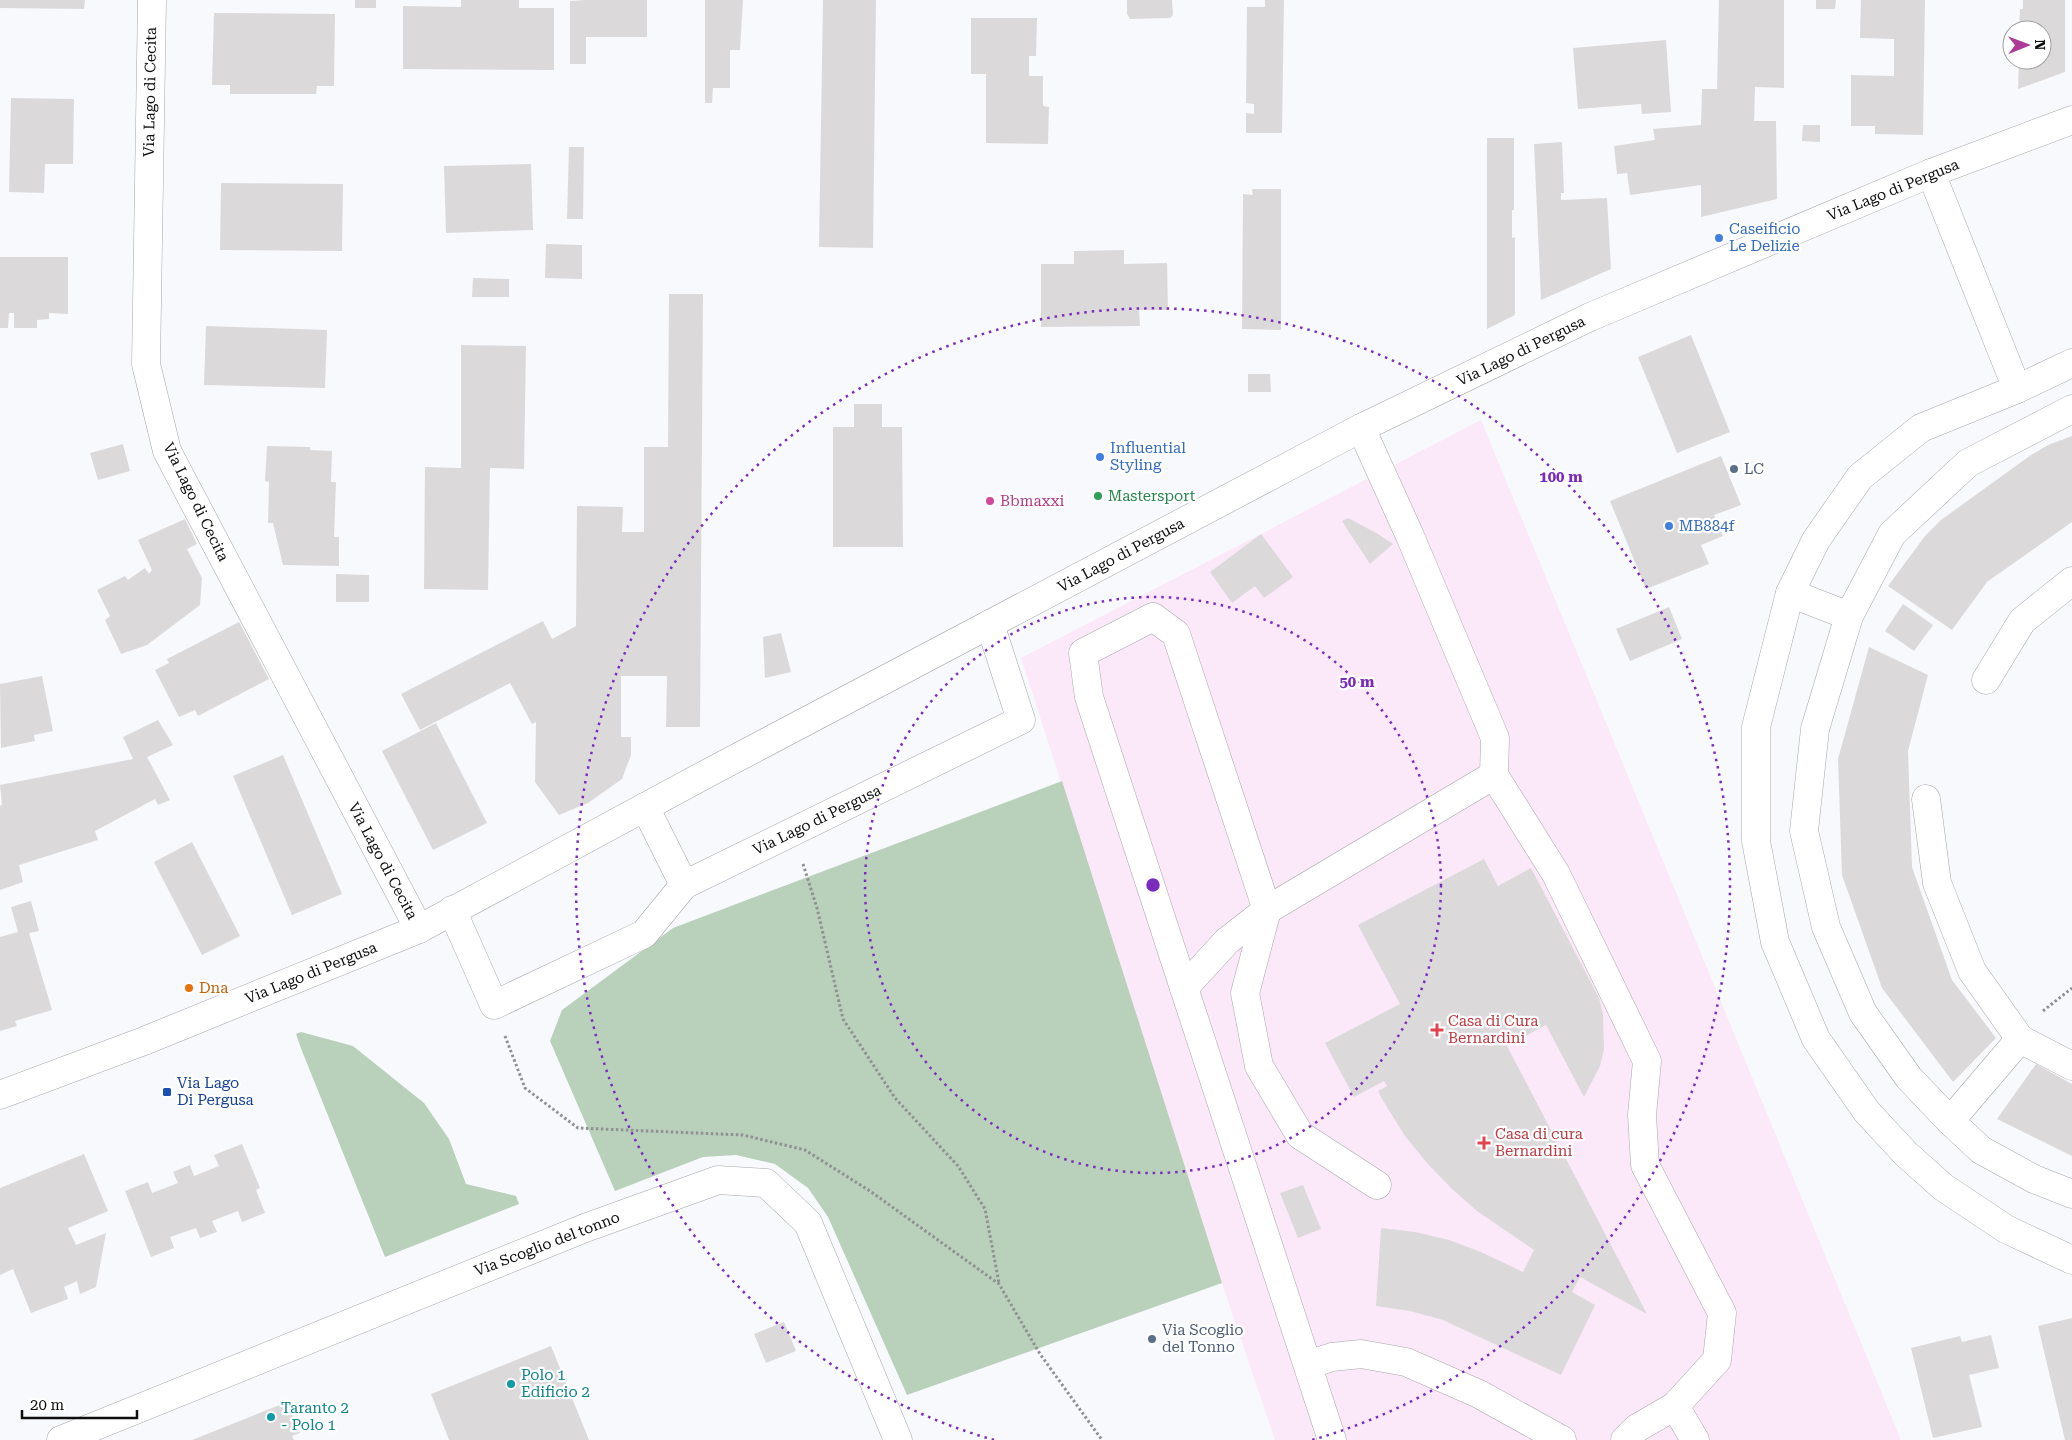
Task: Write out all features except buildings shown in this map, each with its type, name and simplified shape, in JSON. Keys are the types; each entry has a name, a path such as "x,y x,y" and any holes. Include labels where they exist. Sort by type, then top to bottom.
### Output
{"street":[{"name":"Via Lago di Cecita","path":"152,0 146,364 167,451 419,930"},
{"name":"Via Lago di Pergusa","path":"0,1095 144,1041 419,930 452,910 644,807 1361,428 1590,317 1931,174 2072,120"},
{"path":"1931,174 2017,389"},
{"path":"2072,363 2017,389 1921,428 1860,477 1816,540 1790,593 1756,727 1756,841 1775,942 1816,1039 1868,1112 1906,1154 1943,1187 2006,1229 2072,1260"},
{"path":"2072,409 1968,462 1892,534 1849,616 1815,730 1804,831 1826,927 1863,1013 1909,1078 1982,1150 2034,1179 2072,1194"},
{"path":"1361,428 1410,536 1495,738 1494,775 1556,874 1647,1061 1642,1115 1645,1164 1722,1313 1717,1360 1675,1406 1637,1428 1625,1440"},
{"path":"1986,680 2022,621 2072,581"},
{"path":"1790,593 1849,616"},
{"path":"1332,1440 1089,697 1082,653 1153,617 1176,634 1267,910 1245,993 1259,1066 1300,1135 1378,1185"},
{"name":"Via Lago di Pergusa","path":"452,910 494,1004 644,934 684,885 1021,720 990,624"},
{"path":"1184,988 1227,941 1267,910 1494,775"},
{"path":"1926,800 1937,883 1972,971 2020,1039 2072,1066"},
{"path":"644,807 684,885"},
{"path":"1950,1120 2020,1039"},
{"name":"Via Scoglio del tonno","path":"61,1440 585,1228 718,1180 766,1183 808,1223 898,1440"},
{"path":"1308,1365 1332,1357 1360,1354 1406,1362 1479,1394 1562,1440"},
{"path":"1675,1406 1695,1440"}],"path":[{"path":"793,832 817,908 843,1019 895,1098 958,1166 985,1209 999,1284"}],"shaded area":[{"name":"Casa di Cura Bernardini","path":"1481,420 1901,1440 1275,1440 1222,1283 1021,658"}],"green space":[{"path":"1062,781 1222,1283 907,1395 828,1217 808,1188 775,1164 736,1155 703,1157 615,1191 550,1041 562,1010 673,928"},
{"path":"301,1032 353,1046 424,1103 449,1139 466,1184 516,1196 519,1204 385,1257 302,1051 296,1034"}],"place":[{"name":"Caseificio Le Delizie","path":"1719,238"},
{"name":"Influential Styling","path":"1100,457"},
{"name":"LC","path":"1734,469"},
{"name":"Mastersport","path":"1098,496"},
{"name":"Bbmaxxi","path":"990,501"},
{"name":"MB884f","path":"1669,526"},
{"name":"Dna","path":"189,988"},
{"name":"Casa di Cura Bernardini","path":"1437,1030"},
{"name":"Via Lago Di Pergusa","path":"167,1092"},
{"name":"Casa di cura Bernardini","path":"1484,1143"},
{"name":"Via Scoglio del Tonno","path":"1152,1339"},
{"name":"Polo 1 Edificio 2","path":"511,1384"},
{"name":"Taranto 2 - Polo 1","path":"271,1417"}]}
